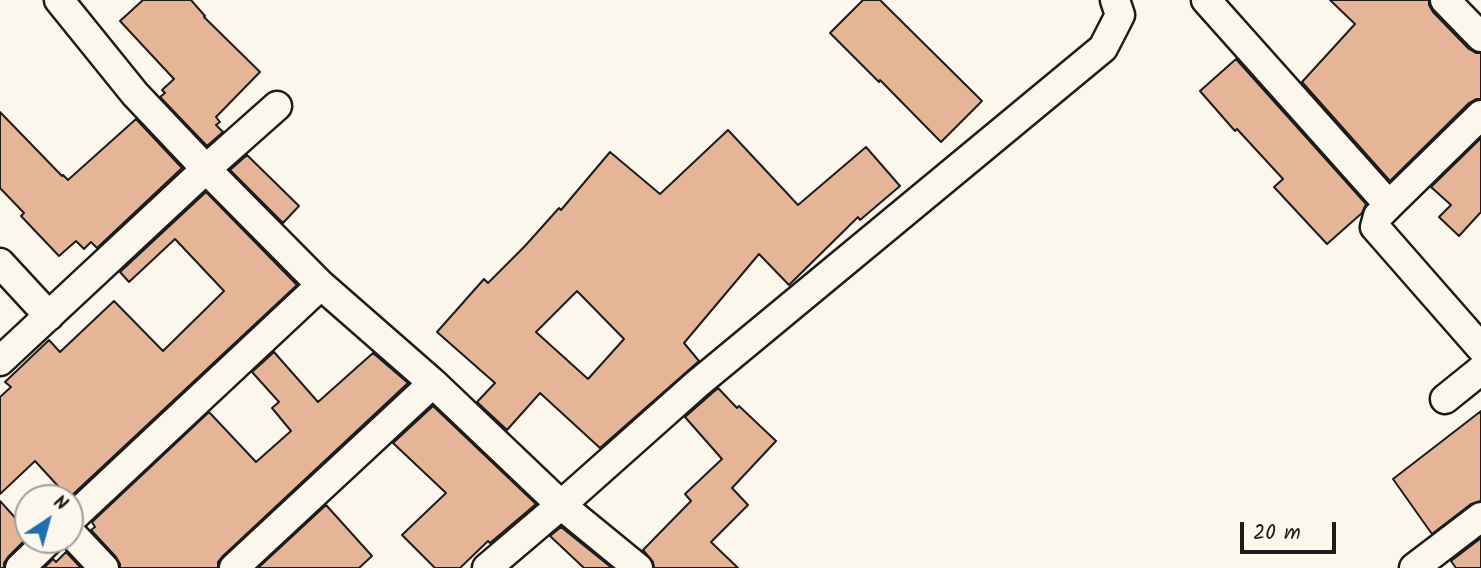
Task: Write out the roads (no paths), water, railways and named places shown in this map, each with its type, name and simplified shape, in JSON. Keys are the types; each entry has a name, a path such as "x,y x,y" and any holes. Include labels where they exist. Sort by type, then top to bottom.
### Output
{"street":[{"path":"59,0 135,94 321,285 433,383 561,505 638,568"},
{"path":"1206,0 1389,205"},
{"path":"1445,0 1481,37"},
{"path":"487,568 697,384 1103,48 1124,5"},
{"path":"0,361 277,106"},
{"path":"1481,116 1378,216 1375,227 1481,348"},
{"path":"0,263 49,316"},
{"path":"84,507 321,285"},
{"path":"1445,399 1481,370"},
{"path":"234,568 433,383"},
{"path":"1413,568 1481,517"},
{"path":"84,547 104,568"},
{"path":"20,568 34,554"}]}
